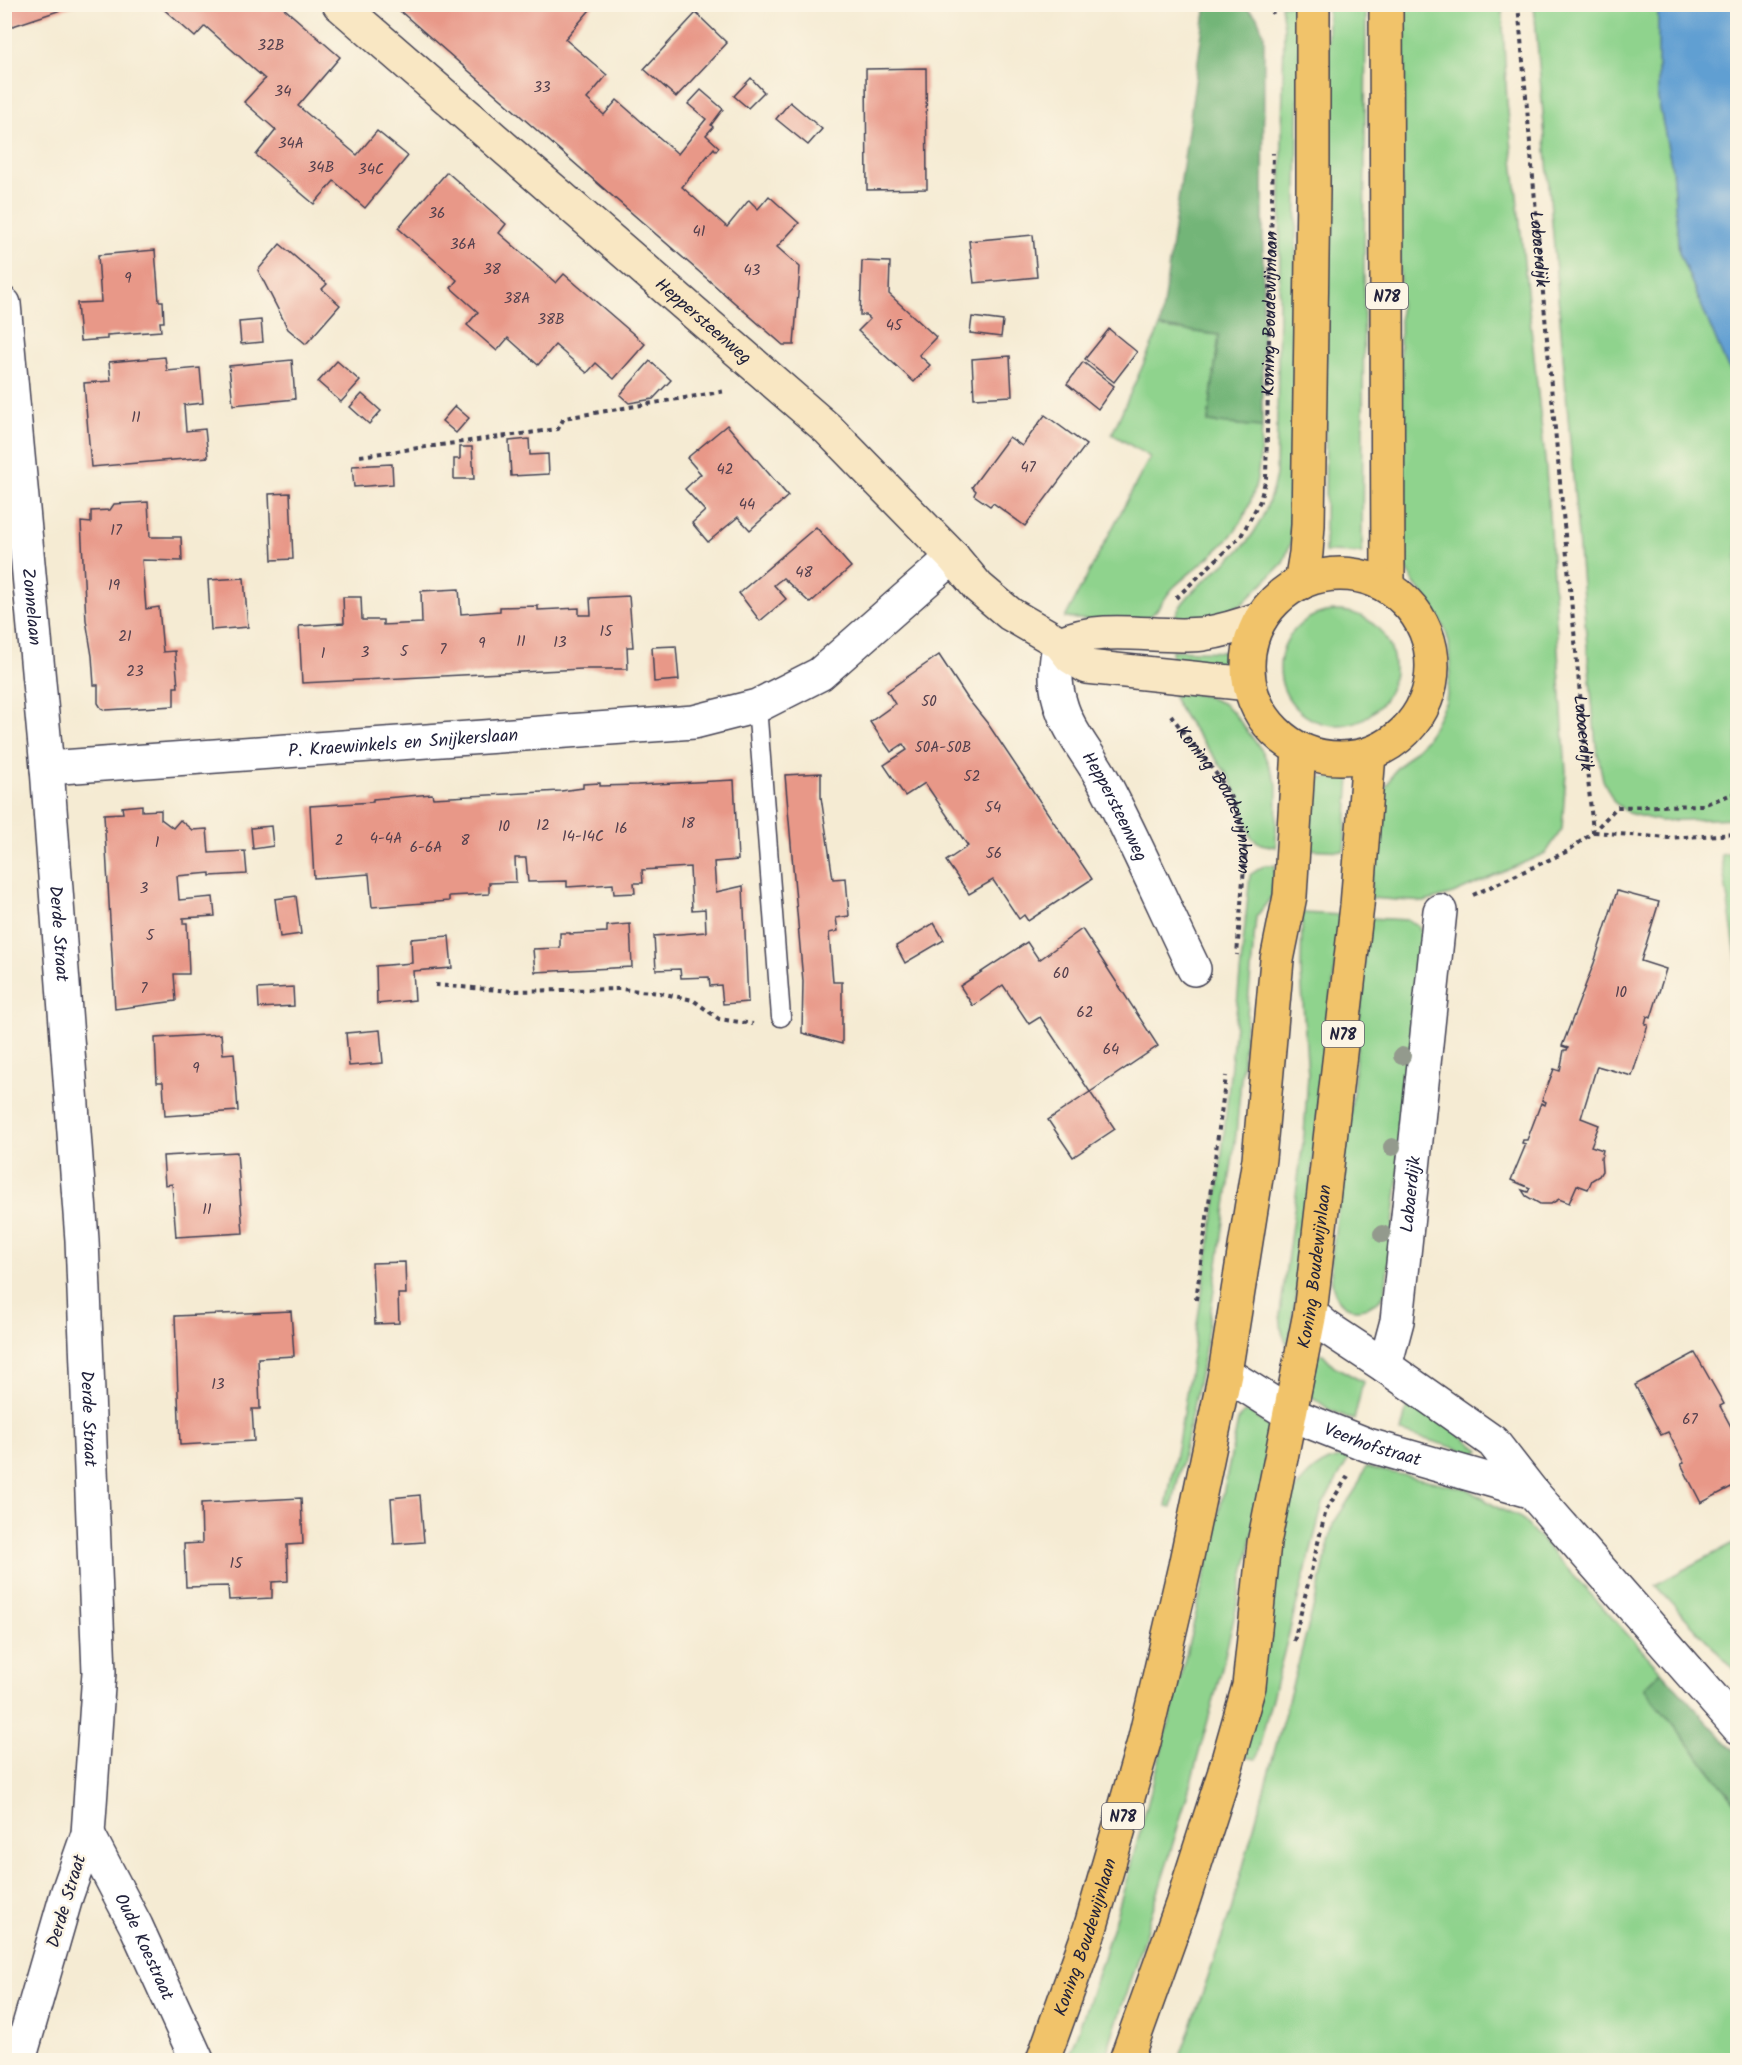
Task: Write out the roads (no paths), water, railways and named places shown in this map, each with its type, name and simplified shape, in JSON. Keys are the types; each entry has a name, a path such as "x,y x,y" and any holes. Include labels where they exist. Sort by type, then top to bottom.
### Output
{"main road":[{"path":"1301,583 1308,525 1313,4"},
{"name":"N78","path":"1386,4 1388,587"},
{"path":"1330,575 1360,576 1388,587 1408,604 1423,626 1431,651 1432,677 1425,702 1411,725 1392,742 1369,754 1345,759 1322,757 1299,749 1276,733 1259,710 1249,684 1247,661 1251,639 1261,618 1278,598 1301,583 1330,575"},
{"name":"Koning Boudewijnlaan","path":"1043,2061 1090,1929 1144,1742 1185,1566 1225,1373 1259,1159 1277,960 1290,896 1299,749"},
{"name":"Koning Boudewijnlaan","path":"1126,2061 1182,1904 1224,1774 1249,1686 1264,1543 1310,1313 1357,906 1369,754"}],"street":[{"name":"Heppersteenweg","path":"349,7 828,429 953,557 978,587 1010,614 1060,643 1078,663 1096,669 1249,684"},
{"name":"Zonnelaan","path":"4,304 47,768"},
{"name":"P. Kraewinkels en Snijkerslaan","path":"47,768 694,722 757,706 820,674 953,557"},
{"path":"1060,643 1076,636 1098,632 1201,634 1230,629 1261,618"},
{"name":"Heppersteenweg","path":"1060,643 1056,656 1056,678 1060,702 1068,725 1103,781 1194,969"},
{"name":"Derde Straat","path":"19,2061 67,1894 88,1834 99,1672 82,1240 47,768"},
{"name":"Labaerdijk","path":"1385,1366 1397,1321 1440,911"},
{"path":"1310,1313 1326,1328 1385,1366 1493,1442 1532,1492 1737,1726"},
{"name":"Veerhofstraat","path":"1225,1373 1290,1414 1368,1444 1532,1492"},
{"name":"Oude Koestraat","path":"88,1834 136,1926 197,2061"}],"lane":[{"path":"757,706 781,1017"}],"water":[{"path":"1658,5 1737,5 1737,380 1726,364 1679,252 1672,168 1658,99"}]}
